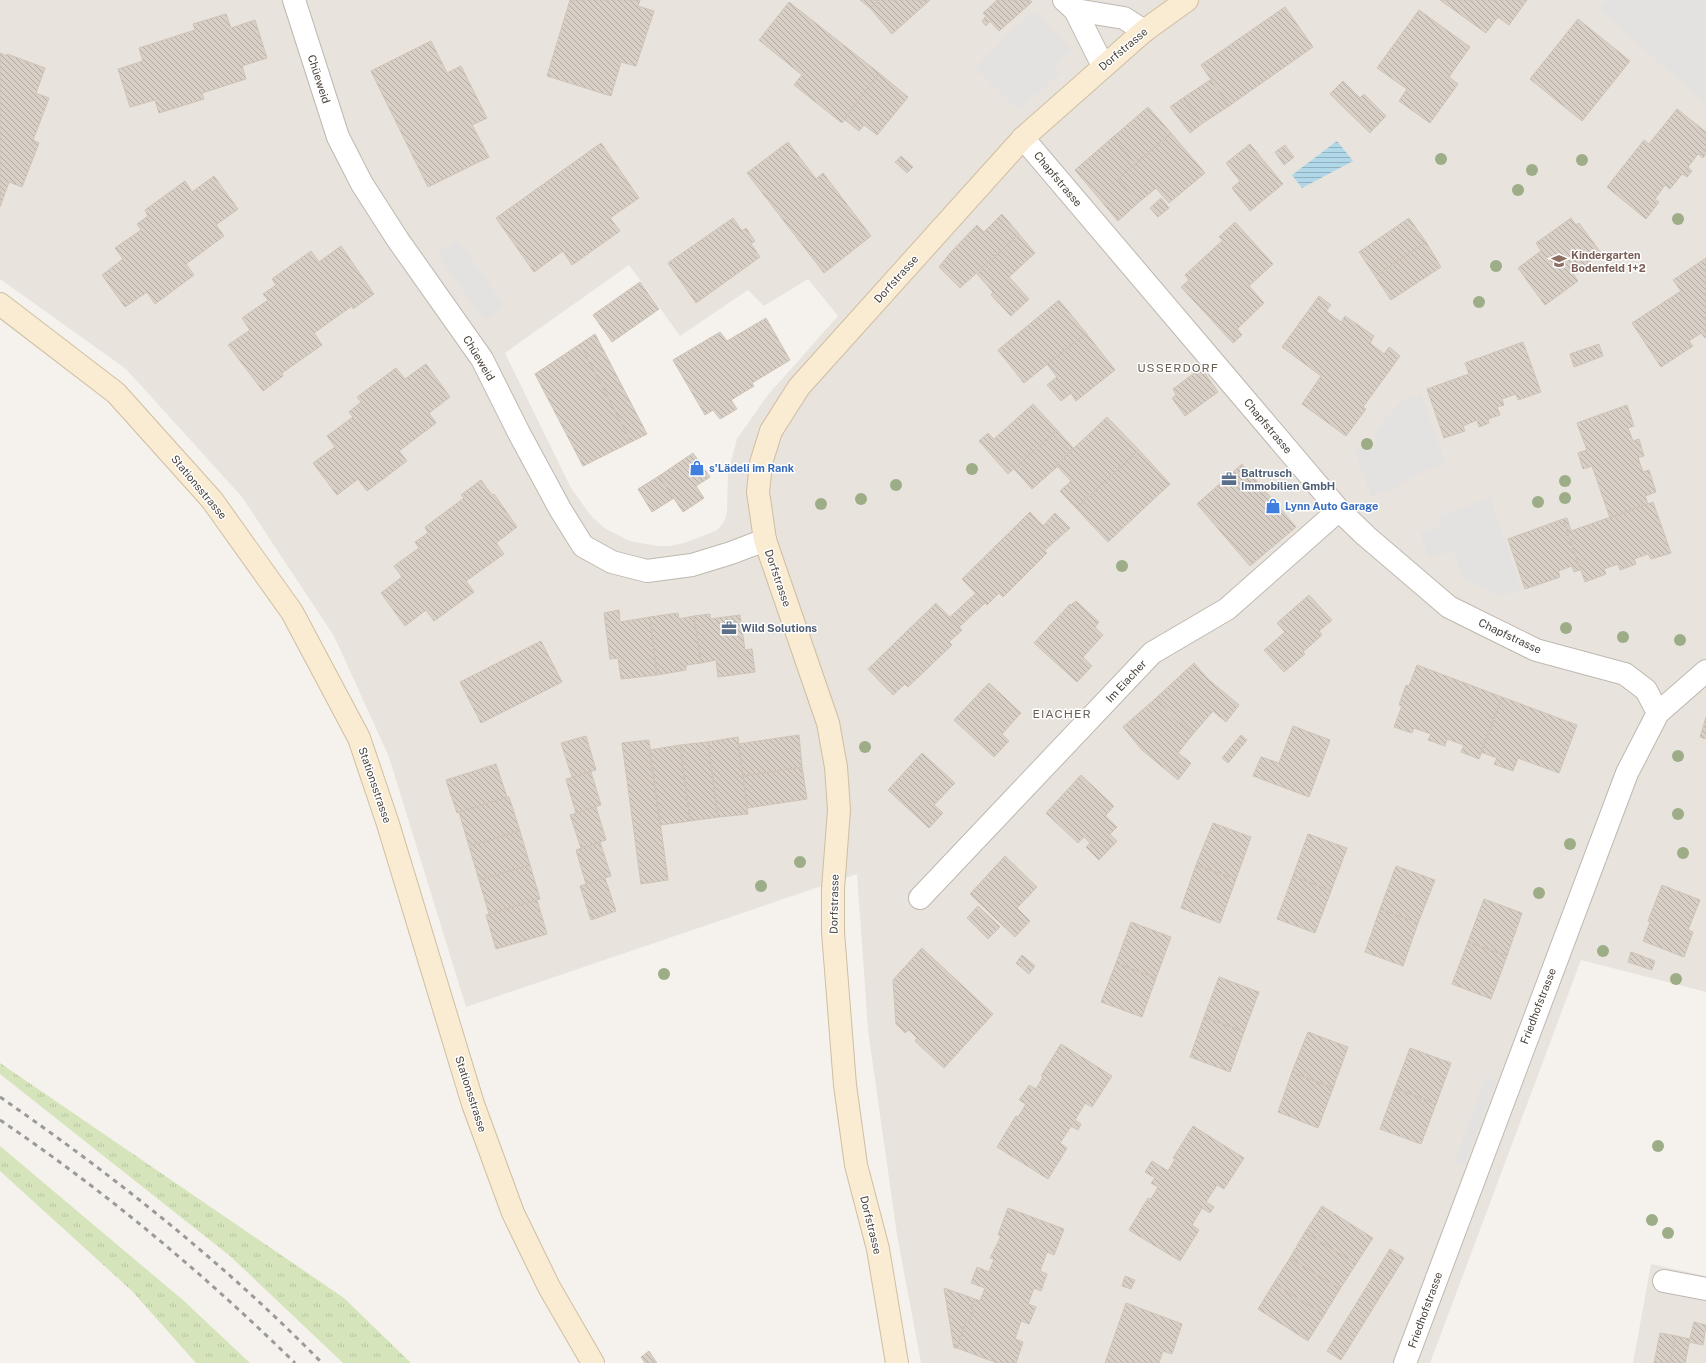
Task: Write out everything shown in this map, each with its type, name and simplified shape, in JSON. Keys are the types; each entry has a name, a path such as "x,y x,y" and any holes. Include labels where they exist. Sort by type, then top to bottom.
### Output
{"street":[{"name":"Chüeweid","path":"294,0 338,137 362,184 398,240 482,359 519,433 583,546 612,562 647,571 692,565 765,540"},
{"name":"Dorfstrasse","path":"897,1363 878,1249 856,1165 844,1085 833,932 833,889 839,810 836,767 828,723 765,540 758,492 761,463 772,431 799,387 1023,138 1144,31 1187,0"},
{"path":"1070,5 1124,18 1144,31"},
{"path":"1070,5 1103,66"},
{"name":"Chapfstrasse","path":"1023,138 1339,510 1366,536 1449,607 1536,650 1626,674 1646,690 1658,714"},
{"name":"Stationsstrasse","path":"0,304 116,394 212,500 292,612 359,738 388,824 473,1104 513,1213 550,1287 593,1363"},
{"name":"Im Eiacher","path":"920,898 1152,653 1227,609 1339,510"},
{"name":"Friedhofstrasse","path":"1405,1363 1627,772 1658,714 1706,671"},
{"path":"1664,1281 1706,1289"}],"shaded area":[{"path":"0,0 1706,0 1706,992 1581,960 1430,1363 921,1363 897,1235 868,1030 857,874 466,1007 389,757 334,636 242,497 126,369 0,279","holes":["629,265 680,336 748,290 764,306 808,279 838,316 767,396 737,439 728,473 727,511 724,522 717,530 684,543 669,546 657,546 630,541 606,529 592,517 571,488 505,353"]},
{"path":"1606,0 1706,0 1706,104 1599,9"},
{"path":"1034,12 1072,50 1055,67 1060,73 1037,95 1035,94 1019,111 975,68 1012,30"},
{"path":"457,239 505,306 485,321 437,254"},
{"path":"1421,394 1446,464 1418,474 1394,489 1371,497 1355,451 1377,444 1374,433 1400,402"},
{"path":"1490,498 1522,589 1501,596 1463,579 1453,550 1429,558 1420,533 1442,525 1438,516"},
{"path":"1486,1077 1496,1080 1464,1166 1454,1162"},
{"path":"1651,1264 1706,1276 1706,1363 1633,1363"}],"green space":[{"path":"0,1063 344,1298 411,1363 343,1363 230,1256 0,1074"},
{"path":"0,1146 184,1301 250,1363 196,1363 132,1291 0,1171"}],"water":[{"path":"1337,141 1353,161 1302,188 1292,175"}],"building":[{"path":"570,0 640,0 638,6 654,11 636,66 621,62 611,96 547,76"},
{"path":"860,0 879,0 870,8"},
{"path":"879,0 930,0 892,34 870,8"},
{"path":"997,0 1030,0 1032,2 999,31 990,21 986,26 982,21 986,16 983,13"},
{"path":"1440,0 1527,0 1509,25 1498,17 1486,33"},
{"path":"789,2 879,73 842,123 794,85 802,75 759,40"},
{"path":"1285,7 1313,47 1229,106 1201,65"},
{"path":"1419,10 1470,47 1449,77 1458,84 1430,123 1399,101 1407,89 1377,68"},
{"path":"226,14 231,28 255,20 267,58 242,66 246,79 202,93 204,99 159,113 155,100 130,107 118,69 143,61 139,48 195,30 193,24"},
{"path":"1578,19 1630,61 1582,121 1530,79"},
{"path":"431,41 447,73 461,66 487,118 472,125 489,157 428,187 371,71"},
{"path":"0,53 7,56 7,54 45,68 36,93 49,98 33,140 39,143 22,187 9,182 0,207"},
{"path":"879,73 908,97 877,135 864,125 859,131 844,119"},
{"path":"1210,80 1229,106 1203,123 1183,98"},
{"path":"1343,81 1360,98 1364,94 1386,116 1370,133 1330,94"},
{"path":"1183,98 1203,123 1190,133 1170,107"},
{"path":"1148,107 1171,133 1136,164 1113,137"},
{"path":"1677,109 1706,132 1706,154 1703,158 1698,154 1688,167 1692,171 1687,177 1682,174 1670,189 1665,185 1655,199 1659,202 1646,219 1607,187 1644,140 1649,144"},
{"path":"1171,133 1205,173 1169,203 1156,188 1138,203 1118,179"},
{"path":"1113,137 1136,164 1118,179 1138,203 1118,221 1075,170"},
{"path":"788,142 816,179 823,173 871,236 824,273 747,173"},
{"path":"601,143 639,198 610,218 620,231 572,265 563,251 534,272 496,218"},
{"path":"1250,144 1283,184 1250,211 1232,188 1240,181 1226,163"},
{"path":"1285,145 1294,157 1284,165 1275,152"},
{"path":"901,156 913,167 907,173 895,162"},
{"path":"214,176 238,209 216,225 224,236 186,264 194,275 155,304 147,292 125,307 102,275 123,259 115,248 141,230 137,224 148,216 145,210 185,181 192,192"},
{"path":"1161,198 1169,208 1158,217 1150,208"},
{"path":"1002,214 1019,234 960,288 939,267 977,225 984,232"},
{"path":"733,218 742,231 746,228 755,241 751,244 760,257 696,303 668,263"},
{"path":"1409,218 1426,242 1375,276 1359,252"},
{"name":"Kindergarten Bodenfeld 1+2","path":"1571,218 1576,225 1579,223 1601,253 1573,274 1578,281 1545,305 1518,268 1541,251 1536,243"},
{"path":"1235,222 1273,264 1249,286 1264,303 1237,329 1242,335 1233,343 1181,287 1189,280 1185,275 1223,240 1219,237"},
{"path":"1019,234 1035,253 1009,277 1029,299 1011,316 991,295 993,292 977,274"},
{"path":"1426,242 1441,267 1391,300 1375,276"},
{"path":"341,246 374,294 353,309 352,306 314,333 322,345 282,373 283,376 263,391 228,345 250,330 242,318 268,300 263,294 276,285 272,279 311,251 319,262"},
{"path":"1706,258 1706,337 1705,338 1701,333 1689,341 1693,346 1661,367 1632,323 1681,291 1673,280"},
{"path":"640,282 659,309 612,342 593,315"},
{"path":"1319,296 1331,305 1326,311 1341,322 1345,316 1374,336 1370,343 1384,354 1389,347 1400,356 1363,407 1366,409 1346,436 1302,404 1321,376 1282,347"},
{"path":"1059,300 1086,333 1024,383 998,350"},
{"path":"766,318 790,360 752,383 754,386 731,400 737,409 720,419 713,410 705,415 673,360 720,332 727,341"},
{"path":"1086,333 1115,370 1076,401 1071,393 1061,401 1047,385 1057,377 1047,364"},
{"path":"595,334 647,434 631,442 580,344"},
{"path":"1523,342 1541,392 1518,400 1516,394 1502,399 1504,405 1497,407 1500,415 1488,419 1489,423 1479,427 1477,420 1463,426 1465,431 1444,438 1427,389 1469,374 1465,363"},
{"path":"580,344 631,442 583,466 535,374"},
{"path":"1599,344 1603,356 1574,367 1570,354"},
{"path":"426,364 450,397 429,413 436,423 399,451 407,461 367,491 358,479 337,495 313,463 335,447 327,436 353,417 349,412 361,402 357,397 396,368 405,379"},
{"path":"1201,368 1218,392 1185,416 1172,398 1176,395 1173,389"},
{"path":"1033,404 1057,430 1008,474 979,441 988,433 994,439"},
{"path":"1627,405 1634,426 1628,428 1633,441 1639,439 1644,456 1638,458 1643,472 1649,470 1656,492 1645,496 1648,504 1610,518 1592,466 1583,469 1578,453 1587,450 1577,423"},
{"path":"1107,417 1139,450 1076,508 1060,491 1071,481 1056,465"},
{"path":"1057,430 1073,448 1056,465 1057,467 1032,489 1014,469"},
{"path":"1139,450 1170,484 1108,542 1076,508"},
{"path":"693,453 710,477 696,486 704,498 683,512 659,476"},
{"path":"1242,464 1296,527 1250,566 1197,504"},
{"path":"659,476 674,498 652,512 638,489"},
{"path":"481,480 492,495 494,494 517,527 496,543 504,554 466,581 474,592 434,621 426,610 405,626 381,593 402,577 394,566 419,548 415,542 428,533 425,527 464,498 461,495"},
{"path":"1653,502 1671,553 1651,559 1648,554 1634,559 1636,564 1620,570 1618,564 1604,569 1606,574 1585,582 1563,519 1567,518 1571,531"},
{"path":"1030,512 1043,526 1055,513 1070,528 1044,551 1047,553 1003,597 999,593 987,605 962,579"},
{"path":"1563,519 1580,570 1574,572 1572,566 1558,571 1560,577 1525,589 1508,539"},
{"path":"976,593 985,603 959,627 950,617"},
{"path":"1309,595 1332,620 1319,631 1322,635 1303,652 1305,654 1284,672 1264,650 1285,632 1277,623"},
{"path":"1076,601 1099,622 1095,627 1103,635 1083,657 1092,666 1077,682 1034,643 1070,604 1071,605"},
{"path":"936,603 962,630 949,642 952,645 908,687 905,684 893,695 868,669"},
{"path":"619,610 620,622 650,617 657,675 621,679 618,658 610,659 604,613"},
{"path":"678,613 679,619 694,616 701,663 686,665 686,670 657,675 650,617"},
{"path":"710,614 710,619 740,615 745,650 752,649 755,672 718,677 716,660 701,663 694,616"},
{"path":"541,641 562,682 481,723 460,682"},
{"path":"1194,663 1208,679 1239,705 1226,722 1213,711 1193,734 1179,722 1178,723 1156,698"},
{"path":"1417,665 1502,697 1479,759 1461,752 1464,745 1447,739 1445,746 1428,740 1431,734 1414,728 1412,733 1394,727 1402,706 1399,705 1406,685 1409,686"},
{"path":"989,683 1021,713 1002,734 1009,741 994,757 954,720"},
{"path":"1502,697 1577,725 1559,773 1518,758 1513,771 1494,764 1497,758 1481,752"},
{"path":"1156,698 1178,723 1179,722 1193,734 1178,753 1191,763 1178,780 1142,750 1123,727"},
{"path":"1706,717 1706,739 1700,737"},
{"path":"1293,726 1330,740 1309,797 1253,776 1261,757 1279,763"},
{"path":"799,735 802,767 743,776 738,744"},
{"path":"1241,735 1247,740 1228,763 1222,758"},
{"path":"586,736 596,770 572,777 561,743"},
{"path":"738,737 748,814 718,817 708,742"},
{"path":"649,740 668,880 641,884 622,743"},
{"path":"708,742 718,817 690,821 680,745"},
{"path":"680,745 690,821 660,825 649,750"},
{"path":"922,753 955,783 934,805 943,813 929,828 888,790"},
{"path":"496,764 507,797 457,813 446,780"},
{"path":"802,767 807,799 747,808 743,776"},
{"path":"591,772 601,805 576,813 566,779"},
{"path":"1081,775 1114,806 1105,816 1117,827 1110,834 1117,841 1099,860 1086,847 1090,843 1084,837 1078,843 1046,813"},
{"path":"509,797 520,831 469,846 459,812"},
{"path":"596,807 606,840 581,848 570,815"},
{"path":"1213,823 1251,837 1236,879 1196,865"},
{"path":"520,831 530,865 479,880 469,846"},
{"path":"1308,834 1347,848 1331,891 1293,876"},
{"path":"600,842 611,876 586,884 576,850"},
{"path":"1005,856 1037,887 1017,908 1030,921 1015,937 970,894"},
{"path":"530,865 540,899 489,914 479,880"},
{"path":"1196,865 1236,879 1220,923 1181,908"},
{"path":"1396,866 1435,880 1418,923 1380,909"},
{"path":"1293,876 1331,891 1315,933 1277,919"},
{"path":"605,878 616,911 591,920 580,886"},
{"path":"1662,885 1700,900 1688,930 1693,932 1684,957 1643,941 1650,922 1648,921"},
{"path":"1484,899 1522,913 1507,956 1468,942"},
{"path":"537,900 547,934 496,949 486,915"},
{"path":"978,906 1000,927 988,939 967,918"},
{"path":"1380,909 1418,923 1403,966 1365,952"},
{"path":"1131,922 1171,937 1156,978 1116,963"},
{"path":"1468,942 1507,956 1491,999 1452,984"},
{"path":"922,948 993,1014 944,1068 915,1041 917,1038 909,1030 905,1033 896,1024 893,980"},
{"path":"1631,952 1655,961 1652,970 1628,962"},
{"path":"1022,955 1035,966 1029,974 1016,963"},
{"path":"1116,963 1156,978 1142,1017 1101,1002"},
{"path":"1219,977 1259,992 1244,1032 1204,1017"},
{"path":"1204,1017 1244,1032 1230,1072 1190,1057"},
{"path":"1308,1032 1348,1047 1333,1088 1292,1072"},
{"path":"1061,1044 1112,1076 1092,1107 1085,1103 1075,1120 1081,1124 1078,1130 1071,1126 1060,1143 1067,1148 1048,1179 997,1147 1016,1116 1018,1117 1026,1104 1019,1100 1029,1085 1036,1089 1043,1077 1041,1076"},
{"path":"1410,1048 1451,1063 1436,1104 1395,1088"},
{"path":"1292,1072 1333,1088 1318,1128 1278,1112"},
{"path":"1395,1088 1436,1104 1421,1144 1380,1129"},
{"path":"1193,1126 1244,1158 1224,1189 1217,1185 1206,1202 1214,1207 1210,1213 1202,1208 1192,1225 1199,1230 1180,1261 1129,1230 1148,1198 1151,1199 1158,1187 1151,1183 1155,1178 1145,1172 1152,1161 1168,1171 1175,1159 1173,1158"},
{"path":"1322,1206 1373,1238 1356,1264 1305,1232"},
{"path":"1008,1208 1064,1229 1054,1255 1047,1252 1040,1271 1047,1274 1041,1291 1034,1288 1028,1304 1036,1307 1029,1324 1021,1321 1015,1339 1023,1342 1016,1363 997,1363 957,1348 966,1321 969,1322 974,1310 971,1309 975,1299 980,1301 985,1288 971,1283 977,1267 989,1272 994,1259 990,1258 1001,1236 998,1235"},
{"path":"1305,1232 1356,1264 1340,1289 1290,1258"},
{"path":"1390,1249 1404,1258 1341,1360 1327,1351"},
{"path":"1290,1258 1340,1289 1324,1315 1274,1283"},
{"path":"1125,1276 1135,1280 1131,1289 1122,1286"},
{"path":"1274,1283 1324,1315 1308,1341 1258,1309"},
{"path":"944,1288 975,1299 971,1309 974,1310 969,1322 966,1321 957,1348 954,1348"},
{"path":"1126,1303 1182,1324 1172,1354 1163,1351 1159,1363 1105,1363"},
{"path":"1694,1322 1706,1325 1703,1345 1689,1342"},
{"path":"1660,1333 1676,1336 1670,1363 1654,1363"},
{"path":"1676,1336 1690,1339 1685,1363 1670,1363"},
{"path":"649,1351 657,1363 645,1363 641,1357"}],"railway":[{"path":"0,1097 85,1158 167,1222 246,1290 322,1363"},
{"path":"0,1120 78,1175 153,1235 225,1297 295,1363"}],"place":[{"name":"Kindergarten Bodenfeld 1+2","path":"1559,261"},
{"name":"s'Lädeli im Rank","path":"697,468"},
{"name":"Baltrusch Immobilien GmbH","path":"1229,479"},
{"name":"Lynn Auto Garage","path":"1273,506"},
{"name":"Wild Solutions","path":"729,628"}],"district":[{"name":"USSERDORF","path":"1178,368"},
{"name":"EIACHER","path":"1062,714"}]}
